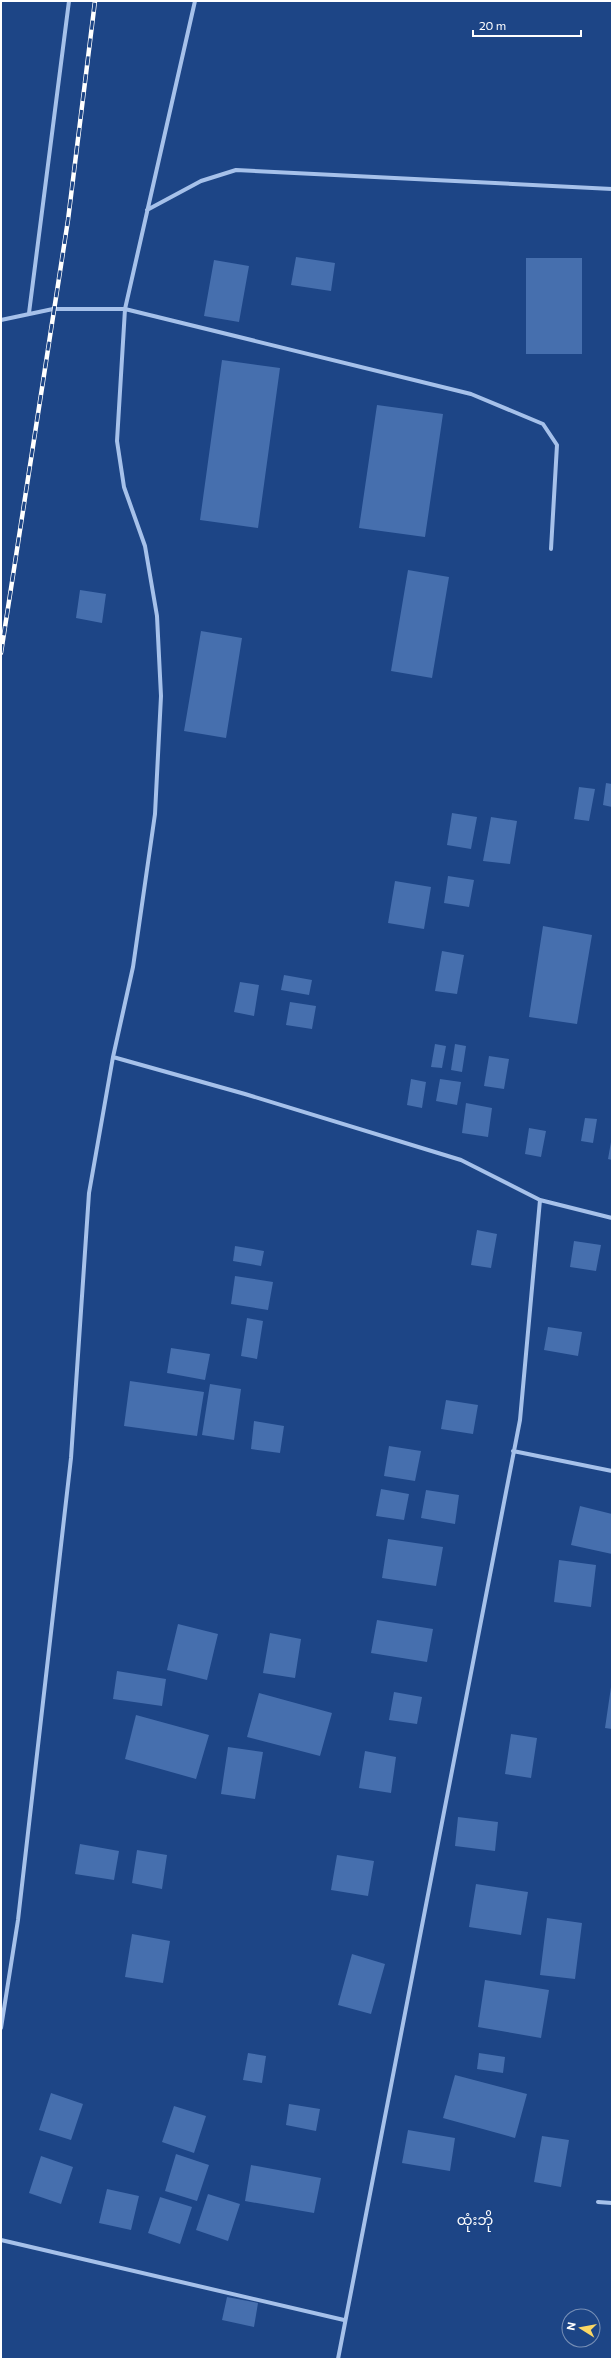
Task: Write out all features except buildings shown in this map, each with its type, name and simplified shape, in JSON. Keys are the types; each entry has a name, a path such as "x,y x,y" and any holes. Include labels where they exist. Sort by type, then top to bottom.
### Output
{"street":[{"path":"29,313 69,1"},
{"path":"1,2028 18,1920 71,1458 89,1193 113,1057 133,967 155,814 161,696 157,616 145,546 124,487 117,442 125,309 195,1"},
{"path":"147,210 201,181 236,170 612,189"},
{"path":"1,320 53,309 125,309 471,394 543,424 557,445 551,549"},
{"path":"113,1057 245,1094 461,1160 540,1200 612,1218"},
{"path":"338,2359 344,2320 520,1420 540,1200"},
{"path":"513,1451 612,1471"},
{"path":"598,2202 612,2203"},
{"path":"1,2240 344,2320"}],"railway":[{"path":"1,653 68,220 95,1"}],"district":[{"name":"ထုံးဘို","path":"475,2220"}]}
